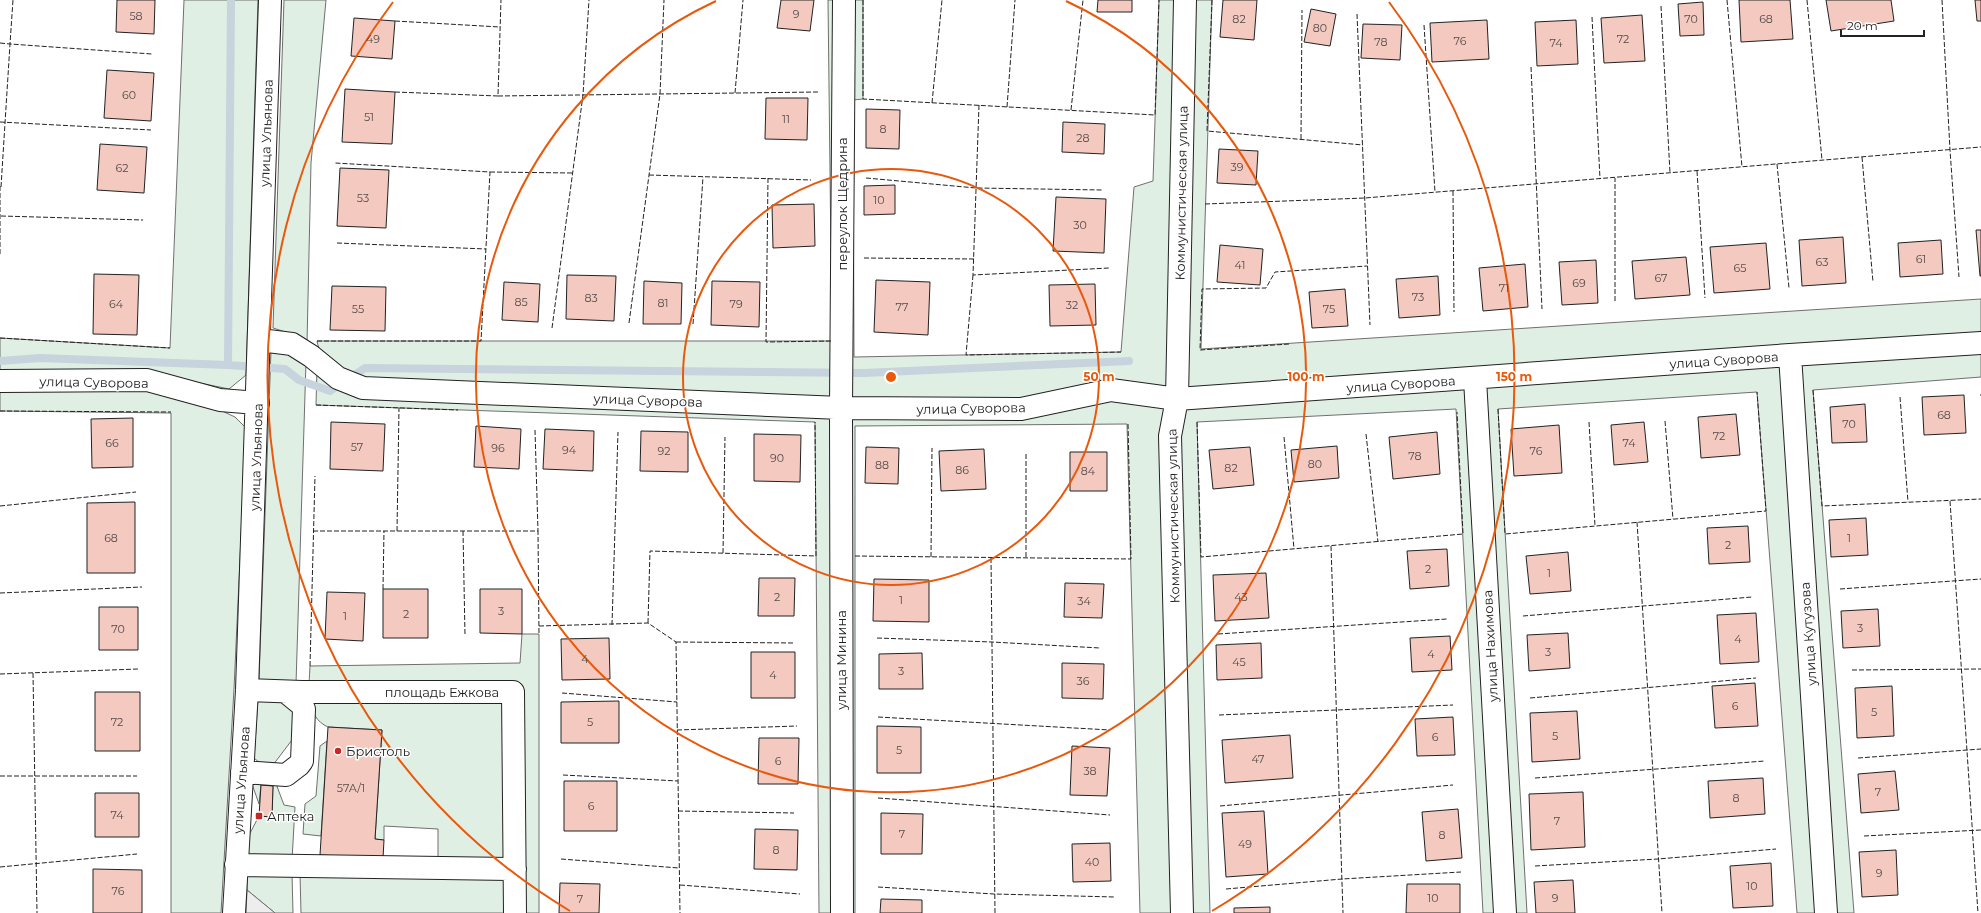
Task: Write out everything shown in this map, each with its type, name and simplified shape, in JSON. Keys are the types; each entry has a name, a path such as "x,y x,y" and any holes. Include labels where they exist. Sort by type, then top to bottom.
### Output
{"street":[{"name":"улица Ульянова","path":"234,913 247,690 258,403 270,0"},
{"name":"переулок Щедрина","path":"841,408 844,0"},
{"name":"Коммунистическая улица","path":"1182,913 1170,436 1177,399 1186,0"},
{"name":"улица Суворова","path":"260,340 292,344 312,356 338,378 363,388 841,408 1021,409 1111,390 1177,399 1475,379 1790,355 1981,343"},
{"name":"улица Кутузова","path":"1790,355 1826,913"},
{"name":"улица Нахимова","path":"1475,379 1505,913"},
{"name":"улица Суворова","path":"0,381 147,380 220,400 258,403"},
{"name":"улица Минина","path":"841,408 842,913"},
{"name":"площадь Ежкова","path":"247,690 286,692 513,692 515,913"},
{"path":"242,772 286,775 300,765 302,760 304,709 302,705 286,692"},
{"path":"236,865 515,868"}],"green space":[{"path":"184,0 258,0 246,375 229,389 152,373 0,374 0,338 170,348"},
{"path":"284,0 326,0 311,163 307,343 292,334 273,328"},
{"path":"828,0 839,0 834,399 366,381 343,371 323,355 317,341 832,341"},
{"path":"849,0 863,0 863,99 853,100 854,357 1121,352 1134,187 1153,181 1159,0 1177,0 1173,391 1022,402 852,400"},
{"path":"1192,0 1212,0 1201,349 1981,299 1981,334 1183,390"},
{"path":"1981,350 1981,377 1813,390 1854,913 1832,913 1796,362"},
{"path":"271,351 289,353 306,362 296,684 259,680"},
{"path":"1785,363 1818,913 1797,913 1757,392 1498,409 1527,913 1510,913 1481,386"},
{"path":"317,368 334,383 833,413 836,913 819,913 815,422 316,405"},
{"path":"147,387 220,410 235,417 246,428 234,689 221,913 171,913 171,413 0,411 0,388"},
{"path":"1471,387 1501,913 1483,913 1456,409 1197,422 1210,913 1191,913 1179,436 1183,406"},
{"path":"1112,397 1169,405 1175,913 1140,913 1127,424 855,426 855,913 847,913 847,414"},
{"path":"522,634 539,634 539,913 301,913 300,874 438,876 438,829 384,826 384,840 375,839 382,730 328,727 321,722 315,716 310,701 310,666 520,663"},
{"path":"258,699 285,701 298,714 298,732 273,765 261,764 254,758"},
{"path":"327,741 321,836 303,834 305,804 316,796 320,746"},
{"path":"257,780 275,781 284,805 295,807 292,860 248,859 249,835 259,816 272,817 273,786 261,785 259,804 252,784"},
{"path":"247,872 292,874 293,913 275,913 247,890"}],"shaded area":[{"path":"247,890 275,913 246,913"}],"building":[{"path":"117,0 155,0 154,34 116,32"},
{"path":"781,0 814,0 810,31 777,28"},
{"path":"1098,0 1132,0 1132,12 1097,12"},
{"path":"1223,0 1257,0 1254,40 1220,37"},
{"path":"1739,0 1790,0 1793,39 1741,42"},
{"path":"1826,0 1891,0 1894,21 1831,31"},
{"path":"1975,0 1981,0 1981,21 1977,21"},
{"path":"1703,2 1704,35 1680,36 1678,4"},
{"path":"1311,9 1336,14 1330,46 1304,42"},
{"path":"1642,15 1645,61 1604,63 1601,18"},
{"path":"354,18 395,21 392,59 351,56"},
{"path":"1487,20 1489,59 1432,62 1430,23"},
{"path":"1576,20 1578,64 1537,66 1535,22"},
{"path":"1363,24 1402,25 1400,60 1361,58"},
{"path":"107,70 154,73 151,121 104,118"},
{"path":"345,89 395,92 392,144 342,142"},
{"path":"766,98 808,98 807,140 765,139"},
{"path":"866,109 900,110 899,149 866,148"},
{"path":"1063,122 1105,124 1104,154 1062,152"},
{"path":"100,144 147,147 144,193 97,190"},
{"path":"1219,149 1258,151 1256,185 1217,183"},
{"path":"340,168 389,170 386,228 337,226"},
{"path":"895,185 895,214 864,215 864,186"},
{"path":"1056,197 1106,199 1104,253 1053,251"},
{"path":"814,204 815,246 773,248 772,205"},
{"path":"1976,230 1981,230 1981,276 1980,276"},
{"path":"1843,237 1846,283 1802,286 1799,240"},
{"path":"1941,240 1943,274 1900,277 1898,243"},
{"path":"1766,243 1770,289 1714,293 1710,247"},
{"path":"1220,245 1263,249 1260,285 1217,282"},
{"path":"1686,257 1690,295 1635,299 1632,261"},
{"path":"1596,260 1598,303 1562,305 1559,262"},
{"path":"1525,264 1528,307 1483,311 1479,268"},
{"path":"94,274 139,275 137,335 93,334"},
{"path":"567,275 616,276 614,321 566,319"},
{"path":"1438,276 1440,315 1399,318 1396,279"},
{"path":"876,280 930,282 928,335 874,332"},
{"path":"644,281 682,283 681,324 643,324"},
{"path":"712,281 760,282 759,327 711,325"},
{"path":"504,282 540,284 538,322 502,320"},
{"path":"1095,284 1096,325 1050,326 1049,285"},
{"path":"332,286 386,287 385,331 330,330"},
{"path":"1345,289 1348,326 1312,328 1309,292"},
{"path":"1964,395 1966,433 1924,435 1922,397"},
{"path":"1865,404 1867,442 1832,443 1830,407"},
{"path":"1736,414 1740,455 1701,458 1698,417"},
{"path":"133,418 133,467 92,468 91,419"},
{"path":"331,422 385,424 383,471 330,469"},
{"path":"1644,422 1648,462 1614,465 1611,425"},
{"path":"1559,425 1562,473 1514,476 1511,429"},
{"path":"476,426 521,429 519,469 474,467"},
{"path":"545,429 594,431 593,471 543,469"},
{"path":"641,431 688,432 688,472 640,471"},
{"path":"1437,432 1440,474 1393,479 1389,437"},
{"path":"754,434 801,435 800,482 754,481"},
{"path":"1337,446 1339,478 1294,482 1291,450"},
{"path":"866,447 899,448 898,484 865,483"},
{"path":"1250,447 1254,485 1213,489 1209,450"},
{"path":"984,449 986,489 941,491 939,451"},
{"path":"1070,452 1107,452 1107,491 1070,491"},
{"path":"135,502 135,573 87,573 87,503"},
{"path":"1866,518 1868,555 1831,557 1829,520"},
{"path":"1748,526 1750,562 1709,564 1707,528"},
{"path":"1447,549 1449,586 1410,589 1407,551"},
{"path":"1568,552 1571,591 1530,594 1526,556"},
{"path":"1266,573 1269,618 1215,621 1213,575"},
{"path":"759,578 795,578 794,616 758,616"},
{"path":"874,579 929,580 929,622 873,621"},
{"path":"1065,583 1104,584 1102,618 1064,617"},
{"path":"383,589 428,589 428,638 383,638"},
{"path":"480,589 522,589 522,634 480,633"},
{"path":"327,592 365,593 363,641 325,639"},
{"path":"99,607 138,607 138,650 99,650"},
{"path":"1878,609 1880,646 1843,648 1841,611"},
{"path":"1756,613 1759,662 1720,664 1717,615"},
{"path":"1568,633 1570,668 1529,671 1527,635"},
{"path":"1450,636 1452,670 1412,672 1410,638"},
{"path":"609,638 610,679 562,680 561,639"},
{"path":"1261,643 1262,678 1217,680 1216,645"},
{"path":"751,652 795,652 795,698 751,698"},
{"path":"922,653 923,689 879,689 879,654"},
{"path":"1062,663 1104,664 1103,699 1062,698"},
{"path":"1755,683 1758,726 1715,728 1712,686"},
{"path":"1892,686 1894,736 1857,738 1855,688"},
{"path":"95,692 140,692 140,751 95,751"},
{"path":"619,701 619,743 561,743 561,702"},
{"path":"1577,711 1580,759 1532,762 1530,713"},
{"path":"1453,717 1455,755 1417,756 1415,719"},
{"path":"877,726 921,727 921,773 877,773"},
{"path":"328,727 382,730 375,839 384,840 383,858 320,855"},
{"path":"1290,735 1293,778 1225,783 1222,740"},
{"path":"759,738 799,738 798,784 758,784"},
{"path":"1072,746 1110,748 1107,796 1070,795"},
{"path":"1895,771 1899,810 1861,813 1858,774"},
{"path":"1763,778 1765,814 1710,818 1708,781"},
{"path":"564,781 617,781 617,831 564,831"},
{"path":"261,785 273,786 272,817 259,816"},
{"path":"1583,792 1585,847 1531,850 1529,794"},
{"path":"95,793 139,793 139,837 95,837"},
{"path":"1458,809 1462,858 1426,861 1422,812"},
{"path":"1264,811 1268,874 1226,877 1222,813"},
{"path":"881,813 923,814 922,854 881,854"},
{"path":"755,829 798,830 797,870 754,869"},
{"path":"1110,843 1111,881 1073,882 1072,844"},
{"path":"1896,850 1898,895 1862,897 1859,852"},
{"path":"1771,863 1773,906 1733,908 1730,866"},
{"path":"93,869 142,870 142,913 93,913"},
{"path":"1573,880 1575,913 1536,913 1534,882"},
{"path":"560,883 600,884 599,913 559,913"},
{"path":"1407,884 1460,884 1460,913 1406,913"},
{"path":"881,899 922,900 922,913 880,913"},
{"path":"1270,907 1270,913 1234,913 1234,908"}],"waterway":[{"path":"228,365 231,0"},
{"path":"0,361 40,358 228,365 285,369 299,380 330,391 365,368 864,373 1129,361"}],"fence":[{"path":"0,43 10,44 13,0"},
{"path":"395,92 498,96 501,0"},
{"path":"552,328 583,95 589,0"},
{"path":"629,323 660,94 664,0"},
{"path":"735,93 743,0"},
{"path":"863,0 863,99 1155,115 1159,0"},
{"path":"932,103 942,0"},
{"path":"1007,107 1015,0"},
{"path":"1071,110 1083,0"},
{"path":"1212,0 1207,131 1363,145"},
{"path":"1727,0 1742,167"},
{"path":"1807,0 1822,160"},
{"path":"1942,0 1950,150 1959,277"},
{"path":"1661,6 1670,173"},
{"path":"1301,139 1302,10"},
{"path":"1357,14 1370,325"},
{"path":"1592,17 1600,179"},
{"path":"395,21 500,27"},
{"path":"1424,25 1435,192"},
{"path":"1,187 10,44 152,54"},
{"path":"1531,67 1542,309"},
{"path":"498,96 818,92"},
{"path":"979,105 973,275 1109,268"},
{"path":"0,122 151,130"},
{"path":"1205,204 1365,198 1981,147"},
{"path":"1862,157 1873,282"},
{"path":"317,341 481,341 490,172 335,163"},
{"path":"1777,164 1789,288"},
{"path":"1697,171 1705,298"},
{"path":"490,172 572,173"},
{"path":"649,175 811,180"},
{"path":"693,324 703,177"},
{"path":"768,178 766,342 832,341"},
{"path":"866,178 976,188 1102,190"},
{"path":"1615,178 1615,301"},
{"path":"0,186 0,256"},
{"path":"1453,191 1454,312"},
{"path":"1,216 143,220"},
{"path":"337,243 486,249"},
{"path":"864,258 974,259"},
{"path":"1289,344 1200,350 1202,289 1266,288 1275,272 1367,266"},
{"path":"973,275 966,355 1121,352"},
{"path":"0,338 170,348"},
{"path":"1813,390 1822,506 1981,499"},
{"path":"1498,409 1505,534 1766,511 1757,392"},
{"path":"1900,397 1908,502"},
{"path":"316,405 458,410"},
{"path":"397,531 399,408"},
{"path":"0,411 171,412"},
{"path":"1197,422 1201,557 1463,534 1457,412"},
{"path":"1665,421 1673,519"},
{"path":"648,623 650,551 816,556 815,422"},
{"path":"1589,422 1595,526"},
{"path":"855,556 1131,559 1128,424"},
{"path":"535,430 538,531"},
{"path":"612,625 618,432"},
{"path":"1366,434 1378,542"},
{"path":"723,553 725,437"},
{"path":"1284,437 1294,549"},
{"path":"931,557 932,448"},
{"path":"1026,454 1026,558"},
{"path":"310,666 315,476"},
{"path":"0,506 136,492"},
{"path":"1950,501 1978,913"},
{"path":"1637,522 1662,913"},
{"path":"313,531 538,531 539,634"},
{"path":"383,589 384,531"},
{"path":"463,531 465,635"},
{"path":"1331,546 1343,913"},
{"path":"991,558 995,913"},
{"path":"1840,589 1981,579"},
{"path":"0,593 142,587"},
{"path":"1523,616 1752,597"},
{"path":"1218,634 1447,619"},
{"path":"539,626 648,623 676,642 680,913"},
{"path":"877,638 1100,648"},
{"path":"676,642 794,643"},
{"path":"0,674 138,669"},
{"path":"1852,670 1981,669"},
{"path":"33,673 37,913"},
{"path":"1530,698 1756,678"},
{"path":"562,693 677,702"},
{"path":"1219,715 1453,705"},
{"path":"878,717 1110,730"},
{"path":"677,730 797,726"},
{"path":"1858,758 1981,749"},
{"path":"1535,778 1765,761"},
{"path":"563,775 678,781"},
{"path":"0,776 137,776"},
{"path":"1220,806 1453,785"},
{"path":"878,798 1110,815"},
{"path":"678,811 794,813"},
{"path":"1864,836 1981,830"},
{"path":"1535,866 1658,859 1776,849"},
{"path":"0,867 137,854"},
{"path":"561,859 679,868"},
{"path":"1226,889 1342,879 1461,872"},
{"path":"680,885 800,894"},
{"path":"878,887 994,894 1115,897"}],"place":[{"name":"Бристоль","path":"338,751"},
{"name":"Аптека","path":"259,816"}]}
